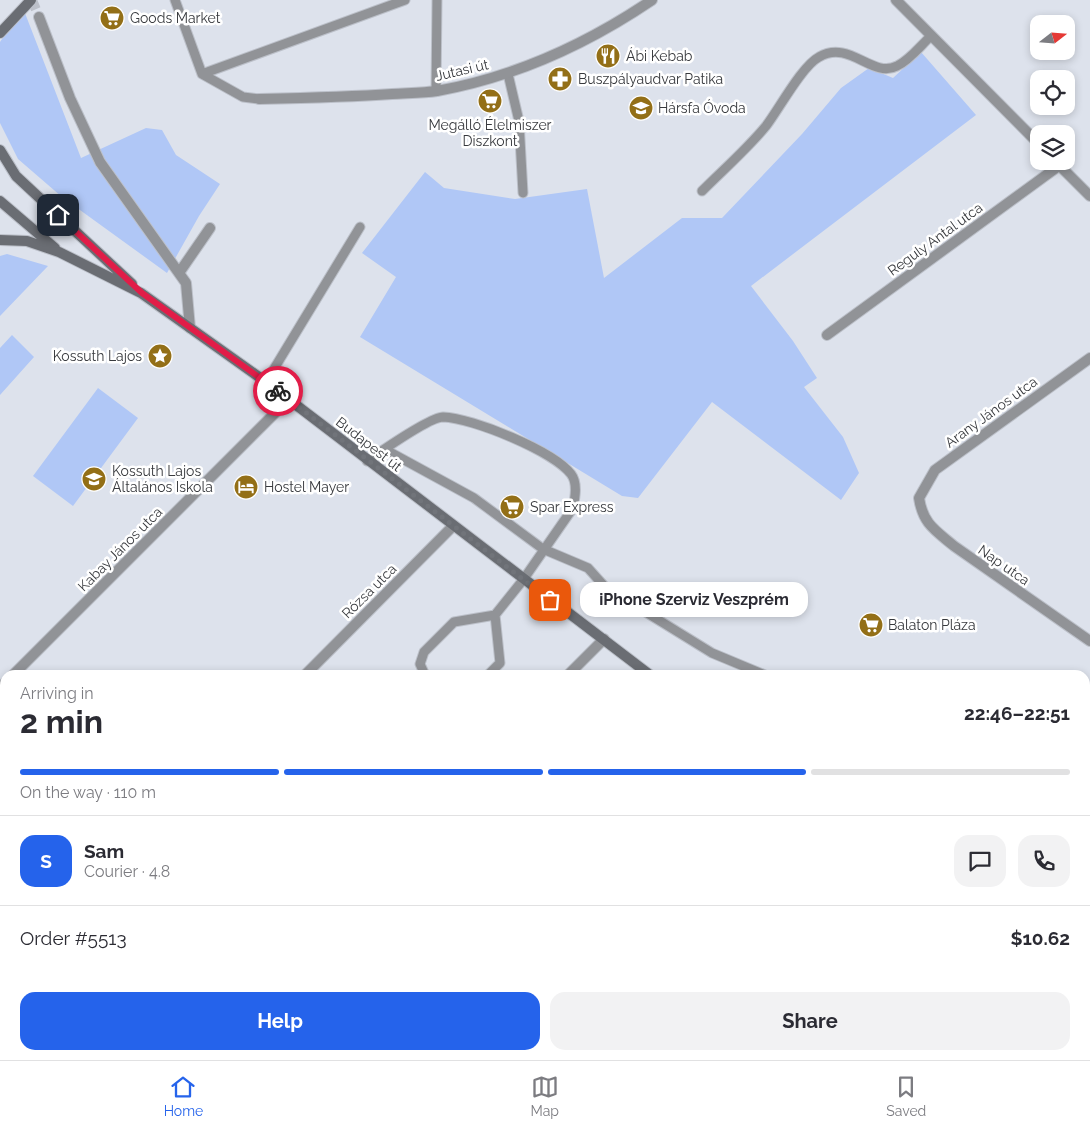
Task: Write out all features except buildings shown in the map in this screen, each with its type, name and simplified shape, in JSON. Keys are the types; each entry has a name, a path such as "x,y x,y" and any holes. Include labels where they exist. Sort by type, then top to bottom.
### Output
{"main road":[{"path":"0,39 2,30 32,0"},
{"path":"0,150 16,176 142,293"},
{"name":"Budapest út","path":"0,200 60,252"},
{"name":"Budapest út","path":"0,240 27,241 60,252 142,293 266,382 367,461 644,670"}],"street":[{"name":"Jutasi út","path":"259,99 341,98 436,91 508,74 594,35 652,0"},
{"path":"896,0 1030,135"},
{"path":"39,17 70,98 100,162 186,283 190,328"},
{"name":"Reguly Antal utca","path":"827,335 1049,170"},
{"path":"1065,170 1090,196"},
{"path":"179,273 210,228"},
{"name":"Arany János utca","path":"919,498 935,470 1090,358"},
{"name":"Kabay János utca","path":"18,670 289,400"},
{"name":"Nap utca","path":"919,498 922,514 934,529 954,546 1090,642"},
{"name":"Rózsa utca","path":"310,670 453,526"},
{"path":"573,670 604,639"}],"lane":[{"path":"175,0 202,74 243,97 259,99"},
{"path":"202,74 405,0"},
{"path":"436,91 437,0"},
{"path":"702,191 766,126 817,58 830,53 846,52 883,69 891,69 899,66 931,36"},
{"path":"508,74 520,121 523,193"},
{"path":"266,382 360,227"},
{"path":"367,461 418,428 442,417 478,425 544,452 572,475 576,494 573,508 543,549 524,580 495,615 454,622 424,652 420,664 423,670"},
{"path":"386,450 474,498 543,549 588,568 605,586 712,653 753,670"},
{"path":"493,670 500,663 495,615"}],"shaded area":[{"path":"23,8 81,158 146,128 162,130 176,155 220,184 199,216 167,273 62,197 18,159 0,123 0,42"},
{"path":"921,52 976,115 751,286 793,341 817,378 804,387 843,437 859,473 841,500 712,402 638,498 622,496 360,337 396,277 362,253 425,172 444,188 515,199 587,189 604,278 682,218 722,218 802,134 841,88 869,68 893,78"},
{"path":"7,254 48,266 0,316 0,256"},
{"path":"12,335 34,357 0,395 0,348"},
{"path":"98,388 138,418 73,506 33,476"}],"tunnel":[{"path":"32,0 39,17"}],"way so far":[{"path":"278,391 550,600"}],"place":[{"name":"Goods Market","path":"112,18"},
{"name":"Ábi Kebab","path":"608,56"},
{"name":"Buszpályaudvar Patika","path":"560,79"},
{"name":"Megálló Élelmiszer Diszkont","path":"490,101"},
{"name":"Hársfa Óvoda","path":"641,108"},
{"name":"Kossuth Lajos","path":"160,356"},
{"name":"Kossuth Lajos Általános Iskola","path":"94,479"},
{"name":"Hostel Mayer","path":"246,487"},
{"name":"Spar Express","path":"512,507"},
{"name":"iPhone Szerviz Veszprém","path":"550,600"},
{"name":"Balaton Pláza","path":"871,625"}],"route":[{"path":"58,215 142,293 278,391"}]}
